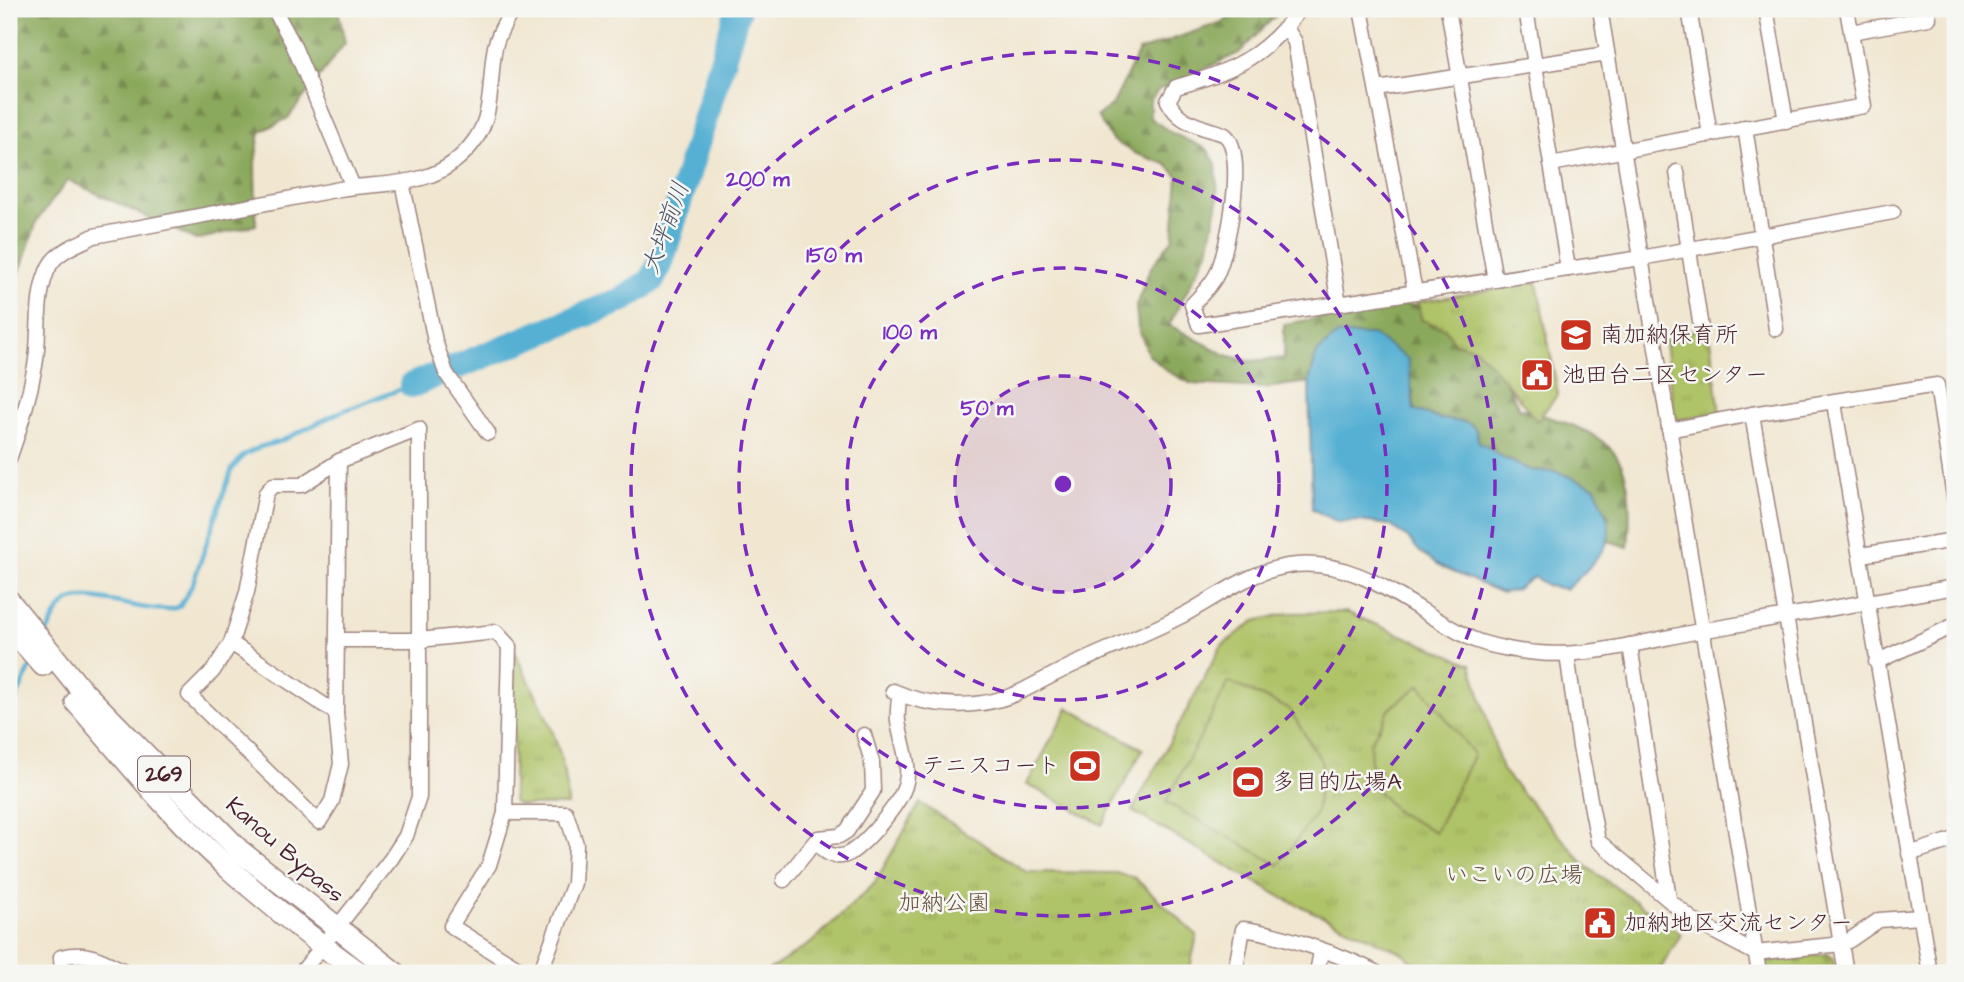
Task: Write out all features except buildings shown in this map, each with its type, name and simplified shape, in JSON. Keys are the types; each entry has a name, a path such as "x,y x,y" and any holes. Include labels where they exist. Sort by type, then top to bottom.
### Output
{"highway":[{"name":"Kanou Bypass","path":"9,601 78,686 240,851 395,973"},
{"name":"Kanou Bypass","path":"9,626 160,799 232,871 360,973"}],"street":[{"path":"274,9 293,44 353,187"},
{"path":"9,459 23,419 36,364 43,288 50,265 59,253 94,236 353,187 402,183 427,177 453,163 476,139 484,124 496,45 503,24 513,9"},
{"path":"1300,9 1286,28 1241,65 1176,88 1168,101 1176,115 1184,121 1225,135 1232,146 1236,164 1231,216 1218,272 1192,305 1199,325 1641,258 1894,212"},
{"path":"1362,9 1415,292"},
{"path":"1448,9 1495,280"},
{"path":"1526,9 1568,269"},
{"path":"1600,9 1759,973"},
{"path":"1689,9 1710,135"},
{"path":"1766,9 1786,121"},
{"path":"1551,164 1864,107 1847,9"},
{"path":"1851,32 1929,18 1927,9"},
{"path":"1286,28 1295,42 1339,304"},
{"path":"1377,89 1607,54"},
{"path":"1745,127 1764,236 1776,329"},
{"path":"1677,173 1701,328"},
{"path":"402,183 435,341 446,373 488,433"},
{"path":"1669,430 1937,385 1955,503"},
{"path":"1834,403 1930,973"},
{"path":"1752,414 1846,973"},
{"path":"302,973 391,859 406,836 419,797 419,429 339,461 302,485 273,485 266,493 247,592 231,643 213,671 189,695 319,822 332,801 341,764 336,713 339,461"},
{"path":"1861,555 1955,540"},
{"path":"825,838 821,847 825,852 833,857 848,854 893,807 905,786 908,762 897,718 896,692 918,702 971,705 1022,691 1047,677 1157,629 1258,573 1287,566 1312,564 1336,567 1396,594 1475,640 1538,653 1567,654 1955,587"},
{"path":"1876,662 1955,625"},
{"path":"337,640 419,640 496,632 509,646 505,813 489,865 451,926 526,973"},
{"path":"231,643 336,713"},
{"path":"1630,645 1669,899"},
{"path":"1567,654 1580,747 1598,841 1694,921 1755,953 1842,944 1879,919 1920,917"},
{"path":"784,880 818,838 839,836 847,831 873,791 872,762 864,734"},
{"path":"505,813 566,813 576,844 574,883 540,973"},
{"path":"1909,854 1955,839"},
{"path":"1235,973 1243,929 1259,930 1377,973"},
{"path":"1317,973 1321,951"},
{"path":"62,973 61,957 77,953 94,956 128,973"}],"green space":[{"path":"9,9 338,9 345,43 288,118 260,132 255,162 256,225 196,240 68,180 37,221 14,289 9,335"},
{"path":"1247,9 1282,9 1239,53 1158,90 1150,101 1150,118 1172,133 1207,149 1216,164 1218,201 1208,251 1169,325 1226,355 1250,361 1284,358 1284,324 1401,304 1432,307 1483,339 1519,408 1576,427 1596,437 1611,449 1621,465 1628,486 1628,547 1608,541 1607,513 1558,472 1530,470 1479,442 1475,428 1465,422 1440,419 1414,410 1413,390 1317,353 1309,382 1264,388 1192,384 1167,371 1148,354 1138,327 1136,306 1150,269 1173,238 1178,176 1166,164 1137,154 1112,140 1097,116 1113,104 1139,51 1222,22"},
{"path":"1537,282 1558,394 1537,421 1475,348 1455,343 1445,328 1422,320 1417,302"},
{"path":"1696,330 1710,340 1720,413 1679,420 1674,416 1665,342 1673,334"},
{"name":"いこいの広場","path":"1346,612 1471,664 1502,770 1586,866 1681,934 1658,973 1422,973 1405,954 1285,899 1132,811 1222,645 1255,621 1289,613"},
{"path":"514,651 557,744 563,764 568,805 519,805 513,801"},
{"name":"多目的広場A","path":"1229,682 1289,709 1322,762 1316,813 1279,865 1166,802"},
{"path":"1420,685 1474,754 1435,832 1398,813 1372,785 1370,743 1390,709"},
{"name":"テニスコート","path":"1068,708 1143,749 1102,825 1027,784"},
{"name":"加納公園","path":"920,803 1027,872 1117,873 1135,878 1197,935 1189,973 764,973 811,943 874,884"},
{"path":"1828,954 1833,958 1835,973 1765,973 1764,965 1770,958"}],"water":[{"path":"1337,335 1373,335 1408,359 1414,410 1440,419 1465,422 1475,428 1479,442 1530,470 1558,472 1595,487 1606,513 1609,533 1605,546 1590,567 1565,589 1548,586 1534,577 1515,590 1502,593 1444,568 1420,552 1409,539 1390,525 1360,521 1337,522 1312,509 1309,382 1317,353"}],"waterway":[{"name":"大坪前川","path":"412,385 624,299 652,280 661,262 738,9"},
{"path":"45,637 58,612 74,599 100,599 162,610 180,606 193,583 232,469 244,455 281,441 340,412 412,385"},
{"path":"9,713 32,664"}],"place":[{"name":"南加納保育所","path":"1576,335"},
{"name":"池田台二区センター","path":"1537,375"},
{"name":"テニスコート","path":"1085,766"},
{"name":"多目的広場A","path":"1248,782"},
{"name":"加納地区交流センター","path":"1600,923"}]}
